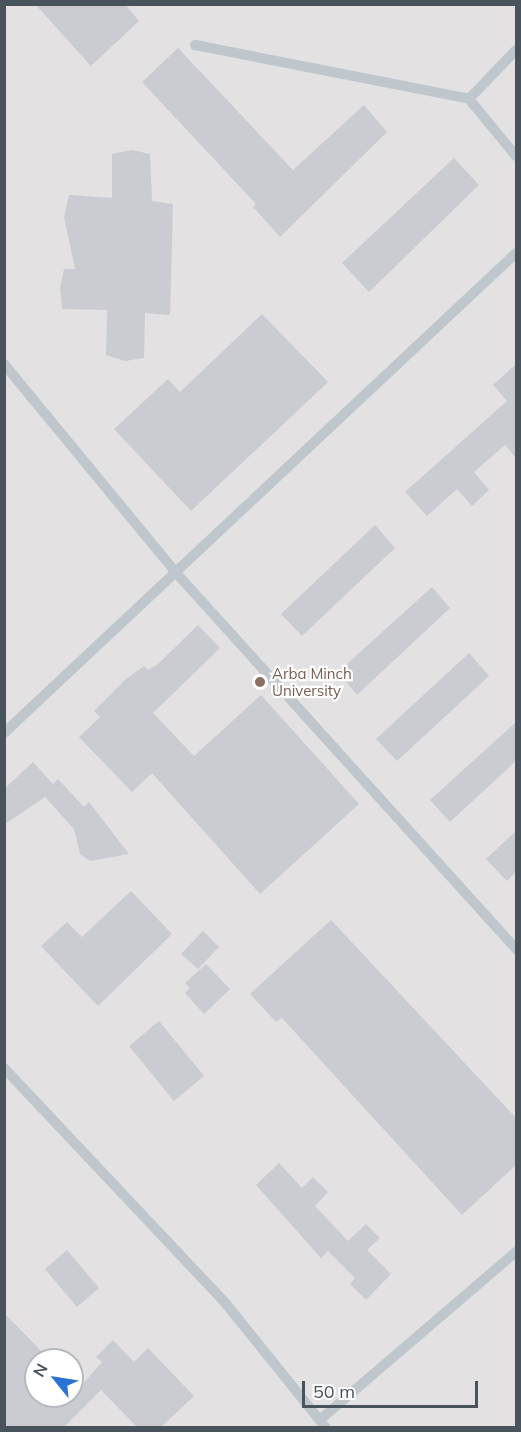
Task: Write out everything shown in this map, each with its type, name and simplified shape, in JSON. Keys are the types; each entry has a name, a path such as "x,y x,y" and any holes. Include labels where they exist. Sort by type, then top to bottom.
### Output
{"lane":[{"path":"195,45 469,99 516,156"},
{"path":"469,99 516,50"},
{"path":"4,733 178,575 516,253"},
{"path":"4,364 178,575 516,949"},
{"path":"4,1068 226,1305 324,1424 516,1252"}],"shaded area":[{"name":"Arba Minch University","path":"5,5 516,5 516,1427 5,1428"}],"building":[{"path":"35,4 125,4 139,21 91,66"},
{"path":"178,48 293,170 364,105 387,132 280,237 253,207 256,204 142,82"},
{"path":"132,150 150,154 152,201 173,204 170,315 145,313 144,358 125,361 106,355 107,310 62,309 60,287 64,269 75,269 64,217 69,195 112,198 112,154"},
{"path":"454,158 479,185 369,292 342,263"},
{"path":"262,314 328,382 191,511 114,429 168,379 180,392"},
{"path":"516,364 516,458 505,445 474,472 489,490 472,506 457,489 427,516 405,492 507,401 493,385"},
{"path":"375,525 395,548 302,636 281,614"},
{"path":"432,587 450,608 357,695 338,672"},
{"path":"198,625 220,648 153,713 194,756 261,695 359,804 260,894 152,773 132,792 79,737 100,717 94,711 125,680 144,666 148,670 157,665"},
{"path":"469,653 489,676 397,761 376,739"},
{"path":"516,722 516,761 450,822 430,800"},
{"path":"33,762 53,784 58,779 84,807 89,802 129,854 90,861 80,854 74,829 45,797 4,825 4,789"},
{"path":"516,831 516,872 507,881 486,859"},
{"path":"131,891 172,934 98,1006 41,946 67,922 82,937"},
{"path":"331,920 516,1118 516,1165 462,1215 282,1018 276,1022 250,994"},
{"path":"203,931 219,947 198,969 181,954"},
{"path":"206,964 230,989 204,1014 185,993 190,988 185,983"},
{"path":"159,1021 204,1076 174,1101 129,1046"},
{"path":"279,1163 302,1188 313,1177 328,1192 315,1206 348,1241 366,1224 380,1238 367,1250 391,1274 366,1300 350,1284 355,1278 328,1251 321,1258 256,1185"},
{"path":"67,1250 99,1288 77,1307 45,1269"},
{"path":"4,1313 38,1348 24,1348 24,1408 83,1408 63,1428 4,1428"},
{"path":"113,1340 134,1362 148,1348 194,1396 160,1428 138,1428 101,1390 84,1407 84,1382 102,1362 96,1357"}],"place":[{"name":"Arba Minch University","path":"260,682"}]}
